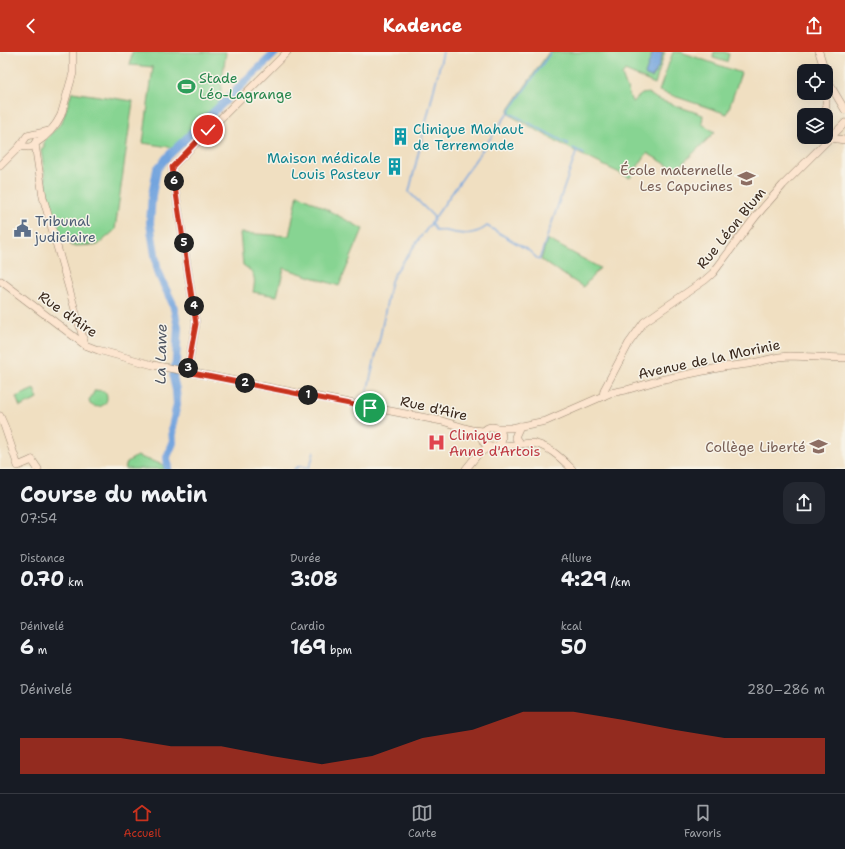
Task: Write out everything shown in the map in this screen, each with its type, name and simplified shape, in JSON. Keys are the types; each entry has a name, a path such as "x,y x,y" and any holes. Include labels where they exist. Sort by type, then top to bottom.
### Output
{"street":[{"path":"0,166 49,131 59,119 63,111 73,73 73,52"},
{"path":"187,372 196,324 172,167 287,52"},
{"path":"819,52 823,64"},
{"path":"833,87 845,110"},
{"name":"Rue Léon Blum","path":"833,135 845,123"},
{"path":"49,131 32,135 35,137 30,145 43,197 85,345"},
{"path":"833,138 845,140"},
{"name":"Rue Léon Blum","path":"607,394 608,383 629,343 644,322 713,273 761,211 783,186 825,144"},
{"name":"Rue d'Aire","path":"0,280 85,345 98,350 176,370 442,421 472,430 483,431"},
{"name":"Avenue de la Morinie","path":"607,394 660,380 723,367 764,361 779,356 845,358"},
{"path":"478,454 483,431 490,427 511,428 546,421 607,394"},
{"path":"0,416 18,464 32,460"},
{"path":"517,445 515,436 520,426"},
{"path":"497,428 502,437 517,445"},
{"path":"498,446 502,437 511,428"},
{"name":"Rue d'Aire","path":"472,430 482,441"},
{"path":"482,441 489,447"},
{"path":"466,469 478,454 489,447 530,443 540,445 572,469"},
{"path":"14,452 24,458 32,460 38,469"}],"green space":[{"name":"Stade Léo-Lagrange","path":"132,52 226,52 219,104 176,148 143,143 153,67 130,65"},
{"path":"549,52 665,52 655,84 625,71 622,75 632,102 642,94 648,93 657,99 703,115 702,124 715,132 676,170 647,153 630,178 578,153 513,117 508,111"},
{"path":"673,52 681,52 741,73 727,114 659,91"},
{"path":"714,52 725,52 729,54 727,62 713,58"},
{"path":"72,92 133,101 115,230 98,245 71,246 66,235 59,238 47,193 41,149 44,147 44,141 62,122"},
{"path":"298,194 363,229 339,286 284,268 277,296 253,292 254,276 243,265 240,233 289,236"},
{"path":"547,239 600,268 583,287 541,260"},
{"path":"34,389 38,399 20,407 16,397"},
{"path":"95,390 104,391 107,398 104,404 98,407 90,404 89,401"},
{"path":"137,456 164,465 164,469 125,469 127,462"}],"water":[{"path":"653,52 663,52 658,68 652,78 646,76 645,74"}],"waterway":[{"name":"La Lawe","path":"168,469 167,457 173,443 172,427 177,404 173,377 176,360 178,327 173,304 158,273 150,223 152,195 157,169 168,156 276,52"},
{"path":"434,219 433,216 409,192 443,52"},
{"path":"424,233 551,52"},
{"path":"510,113 568,144"},
{"path":"573,148 584,154"},
{"path":"431,223 436,231 444,230 460,234 476,232 487,226 528,250 539,260 577,150"},
{"path":"365,401 391,281 422,235"},
{"path":"294,469 300,466 306,468 309,467 314,451"}],"place":[{"name":"Stade Léo-Lagrange","path":"186,86"},
{"name":"Clinique Mahaut de Terremonde","path":"400,137"},
{"name":"Maison médicale Louis Pasteur","path":"394,166"},
{"name":"École maternelle Les Capucines","path":"746,178"},
{"name":"Tribunal judiciaire","path":"22,229"},
{"name":"Clinique Anne d'Artois","path":"436,443"},
{"name":"Collège Liberté","path":"819,447"}],"route":[{"path":"208,130 172,167 196,324 187,372 370,408"}]}
